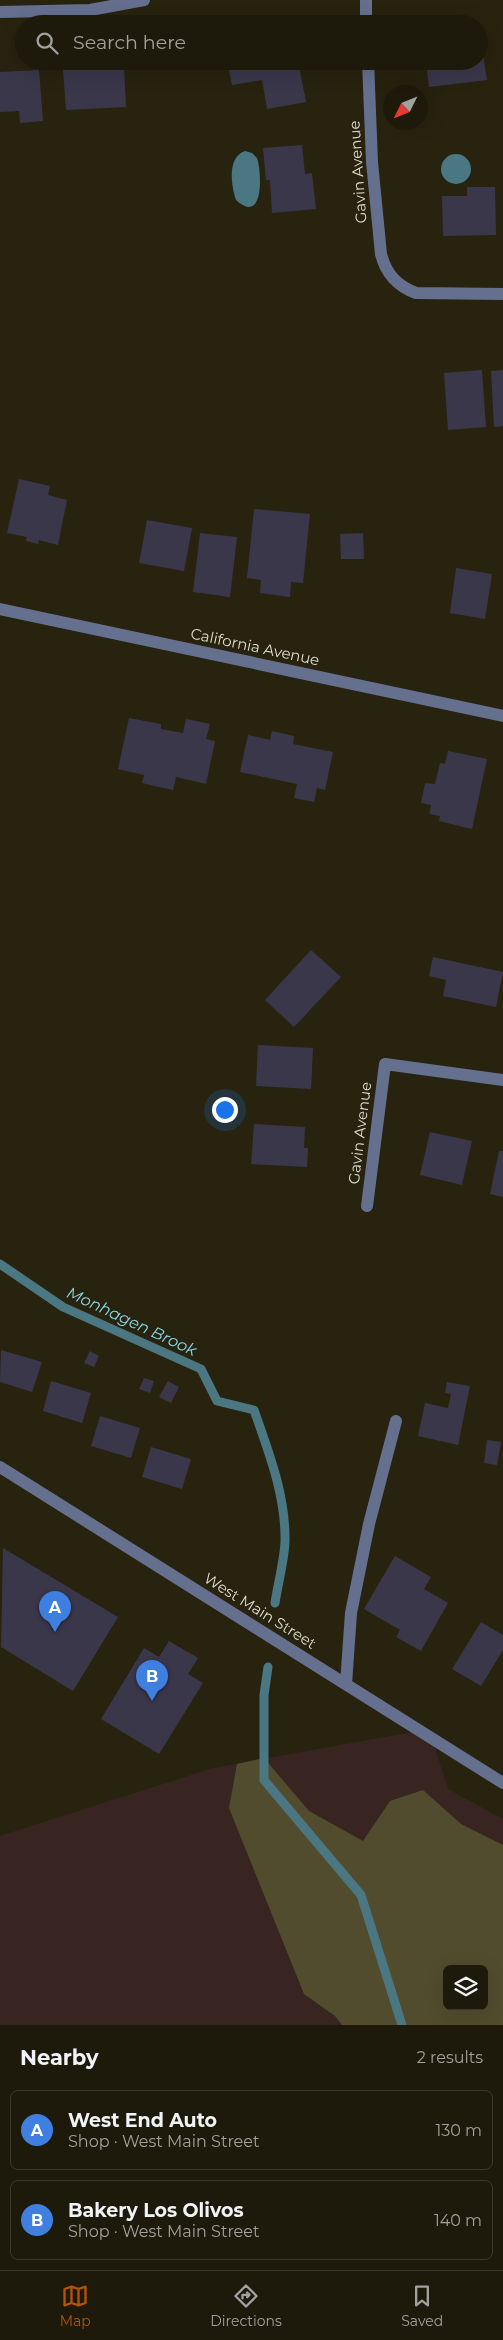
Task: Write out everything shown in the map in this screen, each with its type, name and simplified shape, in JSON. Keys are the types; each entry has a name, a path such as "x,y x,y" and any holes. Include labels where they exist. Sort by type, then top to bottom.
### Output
{"street":[{"path":"0,12 90,10 144,0"},
{"path":"366,0 366,15"},
{"name":"Gavin Avenue","path":"368,70 372,162 381,254 383,263 391,278 403,288 416,293 503,294"},
{"name":"California Avenue","path":"0,609 503,716"},
{"name":"Gavin Avenue","path":"367,1206 385,1064 503,1080"},
{"path":"346,1684 351,1613 369,1524 396,1421"},
{"name":"West Main Street","path":"0,1467 503,1783"}],"shaded area":[{"path":"429,1729 448,1789 503,1819 503,2025 0,2025 0,1836 213,1768"},
{"path":"264,1758 309,1811 363,1841 390,1801 423,1790 461,1824 503,1845 503,2025 342,2025 335,2016 304,1994 229,1808 237,1764"}],"water":[{"path":"245,151 252,153 257,158 259,165 259,194 252,206 245,206 236,200 233,187 232,172 235,159"},
{"path":"456,154 467,158 471,169 467,180 456,184 445,180 441,169 445,158"}],"building":[{"path":"39,70 43,121 20,123 19,111 0,112 0,72"},
{"path":"63,70 124,70 126,107 66,110"},
{"path":"229,70 300,70 306,102 267,109 262,80 232,85"},
{"path":"427,70 485,70 487,80 429,87"},
{"path":"302,145 305,174 312,173 316,209 272,213 270,180 266,180 263,148"},
{"path":"467,187 495,187 496,235 443,236 442,196 467,196"},
{"path":"482,370 486,427 448,430 444,373"},
{"path":"503,370 503,426 494,427 491,371"},
{"path":"19,479 50,486 48,495 67,500 58,545 39,540 38,544 26,541 27,537 7,533"},
{"path":"254,509 310,514 303,583 291,582 290,597 260,593 261,580 247,578"},
{"path":"147,520 192,528 184,571 139,563"},
{"path":"200,533 237,537 230,597 193,592"},
{"path":"363,533 364,559 341,559 340,534"},
{"path":"456,568 492,574 485,619 450,613"},
{"path":"129,718 161,724 161,729 183,733 186,719 210,724 206,739 215,741 206,784 176,777 173,790 142,783 144,775 118,769"},
{"path":"272,731 294,736 293,744 333,752 325,790 317,788 314,802 294,798 297,784 240,772 248,735 270,740"},
{"path":"448,751 487,759 472,829 439,821 440,816 429,814 431,805 421,803 425,783 435,784 440,763 445,764"},
{"path":"311,950 341,977 294,1027 265,1000"},
{"path":"433,957 503,972 496,1007 443,996 446,980 429,976"},
{"path":"258,1045 313,1048 311,1089 256,1086"},
{"path":"254,1124 305,1127 304,1148 308,1148 307,1167 251,1164"},
{"path":"430,1132 472,1141 462,1185 420,1175"},
{"path":"499,1151 503,1151 503,1197 490,1194"},
{"path":"1,1350 42,1362 32,1392 0,1382"},
{"path":"90,1351 99,1356 94,1367 84,1363"},
{"path":"144,1378 154,1381 150,1393 139,1389"},
{"path":"51,1381 91,1393 82,1423 43,1411"},
{"path":"168,1381 179,1387 171,1403 159,1397"},
{"path":"447,1382 470,1386 458,1445 418,1436 425,1403 448,1408 451,1394 445,1393"},
{"path":"100,1416 140,1428 131,1458 91,1446"},
{"path":"487,1440 501,1442 497,1465 484,1463"},
{"path":"151,1447 191,1459 182,1489 142,1477"},
{"path":"3,1548 118,1617 73,1691 1,1647"},
{"path":"395,1556 431,1577 424,1589 448,1603 421,1651 396,1637 400,1630 364,1609"},
{"path":"481,1622 503,1635 503,1650 481,1686 452,1669"},
{"path":"169,1641 198,1658 188,1674 203,1683 159,1754 101,1719 144,1648 159,1657"}],"waterway":[{"name":"Monhagen Brook","path":"0,1264 63,1307 201,1369 217,1401 254,1410 276,1475 285,1525 284,1550 275,1603"},
{"name":"Monhagen Brook","path":"268,1667 264,1695 264,1780 361,1895 402,2025"}],"place":[{"name":"West End Auto","path":"55,1632"},
{"name":"Bakery Los Olivos","path":"152,1701"}]}
